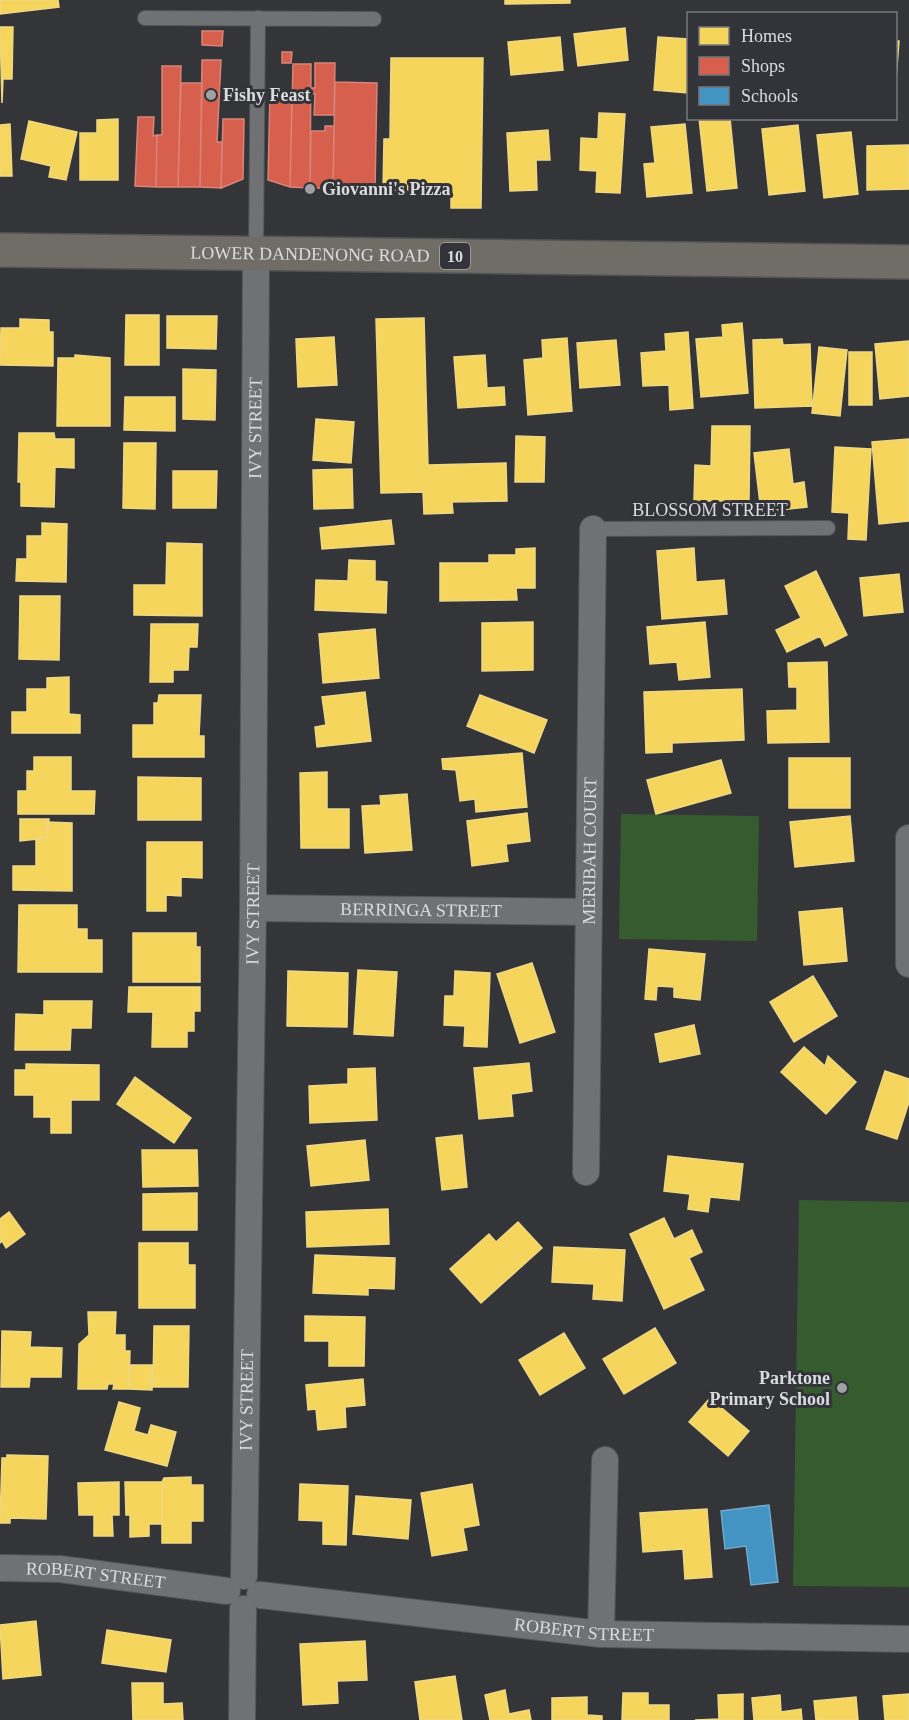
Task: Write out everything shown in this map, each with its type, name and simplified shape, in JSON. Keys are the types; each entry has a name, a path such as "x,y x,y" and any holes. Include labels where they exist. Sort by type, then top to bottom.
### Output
{"highway":[{"name":"LOWER DANDENONG ROAD","path":"0,250 909,262"}],"street":[{"name":"IVY STREET","path":"242,1720 253,908 256,253"},
{"name":"MERIBAH COURT","path":"586,1172 593,529"},
{"path":"909,838 909,964"},
{"name":"BERRINGA STREET","path":"253,908 590,912"},
{"path":"601,1634 605,1460"},
{"name":"ROBERT STREET","path":"0,1568 60,1569 244,1593 601,1634 909,1639"}],"lane":[{"path":"145,18 374,19"},
{"path":"256,253 258,18"},
{"name":"BLOSSOM STREET","path":"593,529 828,528"}],"green space":[{"path":"621,814 759,816 757,941 619,939"},
{"name":"Parktone Primary School","path":"799,1200 909,1202 909,1587 793,1586"}],"building: Homes":[{"path":"0,0 58,0 59,7 0,14"},
{"path":"505,0 570,0 570,3 505,4"},
{"path":"0,27 13,27 12,79 3,79 2,103"},
{"path":"625,28 628,60 578,66 574,34"},
{"path":"560,37 563,70 511,75 508,42"},
{"path":"658,37 687,39 687,93 654,90"},
{"path":"897,41 899,41 897,67"},
{"path":"391,58 483,58 481,208 451,208 451,190 383,190 384,139 390,139"},
{"path":"599,113 625,114 620,193 596,192 597,171 580,170 581,138 598,139"},
{"path":"118,119 118,180 80,180 80,133 97,133 97,120"},
{"path":"699,120 730,120 737,188 707,191"},
{"path":"29,121 77,132 66,180 49,177 51,166 21,159"},
{"path":"10,124 12,176 0,176 0,125"},
{"path":"685,124 692,193 647,197 644,164 655,163 651,127"},
{"path":"798,125 805,191 769,195 762,129"},
{"path":"548,130 550,160 536,160 537,190 510,191 507,133"},
{"path":"851,132 858,194 824,198 817,135"},
{"path":"909,145 909,189 867,190 867,146"},
{"path":"126,315 159,315 159,365 125,365"},
{"path":"167,316 217,316 216,349 167,348"},
{"path":"424,318 428,465 506,463 507,501 452,502 453,513 424,514 423,492 381,493 376,319"},
{"path":"20,319 49,320 49,332 53,332 53,366 0,365 1,328 20,328"},
{"path":"742,323 748,393 701,397 696,339 723,337 722,325"},
{"path":"688,332 693,408 670,410 669,385 643,386 641,353 666,351 665,334"},
{"path":"334,337 337,385 298,387 296,339"},
{"path":"567,338 572,411 528,415 524,360 543,358 542,340"},
{"path":"782,339 783,345 810,344 812,406 755,408 753,340"},
{"path":"616,340 620,385 580,388 577,343"},
{"path":"909,341 909,396 880,399 875,344"},
{"path":"819,347 847,350 840,416 812,413"},
{"path":"849,352 872,352 872,405 849,405"},
{"path":"75,355 110,358 110,426 57,426 58,358 75,358"},
{"path":"485,355 487,388 504,387 505,405 458,408 454,357"},
{"path":"183,369 216,370 215,420 183,419"},
{"path":"125,397 175,397 175,431 124,430"},
{"path":"316,419 354,422 351,463 313,460"},
{"path":"712,426 750,426 749,501 694,501 695,465 711,466"},
{"path":"19,433 54,433 55,439 74,439 74,468 55,467 54,507 21,506 21,482 18,482"},
{"path":"516,436 545,437 544,482 515,482"},
{"path":"909,439 909,521 879,524 872,442"},
{"path":"124,443 156,443 155,509 123,508"},
{"path":"835,447 871,449 866,540 848,539 849,513 832,512"},
{"path":"789,449 793,484 804,482 807,507 761,512 754,453"},
{"path":"352,469 353,508 314,509 313,470"},
{"path":"173,471 217,471 216,508 173,508"},
{"path":"391,520 394,544 322,549 320,528"},
{"path":"42,523 67,524 66,582 16,581 17,559 27,559 27,536 42,536"},
{"path":"167,543 202,544 202,616 134,615 134,585 166,585"},
{"path":"535,548 535,588 516,588 517,600 440,601 440,563 489,563 489,555 516,555 516,549"},
{"path":"694,548 696,582 724,580 727,614 662,619 657,551"},
{"path":"349,560 375,561 375,581 387,582 386,613 315,610 316,580 348,581"},
{"path":"816,571 847,635 825,646 820,636 787,652 776,630 801,618 785,586"},
{"path":"899,574 903,612 864,616 860,578"},
{"path":"20,596 60,596 59,660 19,659"},
{"path":"533,622 533,670 482,671 482,623"},
{"path":"705,622 710,677 679,680 677,662 650,664 647,627"},
{"path":"151,624 198,624 197,647 189,647 188,670 173,670 173,682 150,682"},
{"path":"375,629 379,678 323,683 319,634"},
{"path":"827,662 829,742 768,743 767,711 797,710 797,687 789,687 788,663"},
{"path":"69,677 69,714 80,715 80,733 12,733 12,712 27,712 27,689 47,689 47,678"},
{"path":"742,689 744,740 672,743 672,752 646,753 644,692"},
{"path":"365,692 371,741 317,747 315,727 326,725 322,697"},
{"path":"159,695 201,695 199,736 204,736 204,757 133,757 133,725 154,725 154,703 158,703"},
{"path":"480,695 547,720 534,753 467,726"},
{"path":"522,753 527,807 476,812 475,799 460,801 456,770 443,769 442,759"},
{"path":"34,757 71,757 71,791 95,791 94,814 18,814 18,791 27,791 27,771 34,771"},
{"path":"789,758 850,758 850,808 789,808"},
{"path":"721,760 731,793 656,814 647,780"},
{"path":"327,772 327,809 349,809 349,848 301,848 300,773"},
{"path":"138,777 201,778 201,820 138,820"},
{"path":"407,794 412,850 365,853 362,806 381,805 380,796"},
{"path":"527,813 530,841 506,844 508,861 472,866 467,821"},
{"path":"850,816 854,861 795,867 790,822"},
{"path":"20,819 49,819 47,838 20,841"},
{"path":"47,822 72,823 72,891 13,890 13,866 36,866 36,838 47,838"},
{"path":"147,842 202,842 202,878 181,877 181,896 166,895 166,911 147,911"},
{"path":"19,905 77,905 77,929 87,929 87,940 102,940 102,972 18,972"},
{"path":"842,908 847,961 804,965 799,912"},
{"path":"133,933 196,933 196,947 200,947 200,982 133,982"},
{"path":"649,949 705,954 700,1000 674,997 674,987 657,986 656,1000 645,999"},
{"path":"532,963 555,1032 520,1043 497,974"},
{"path":"358,970 397,972 393,1036 354,1034"},
{"path":"288,971 348,973 347,1027 287,1026"},
{"path":"455,971 490,973 487,1047 464,1046 465,1026 444,1025 445,996 454,996"},
{"path":"813,976 837,1016 794,1042 770,1002"},
{"path":"129,987 200,987 200,1011 194,1011 194,1031 187,1031 187,1047 152,1047 153,1012 128,1012"},
{"path":"44,1001 92,1001 91,1028 71,1028 70,1050 15,1050 16,1014 44,1015"},
{"path":"694,1025 700,1054 660,1062 655,1034"},
{"path":"804,1047 825,1066 828,1056 856,1082 826,1114 781,1072"},
{"path":"529,1063 532,1091 511,1094 513,1116 479,1119 474,1068"},
{"path":"26,1064 99,1065 99,1100 71,1100 71,1133 51,1133 51,1117 34,1117 34,1095 15,1095 15,1070 26,1070"},
{"path":"375,1068 377,1120 310,1123 309,1086 348,1084 348,1069"},
{"path":"885,1071 909,1079 909,1102 897,1139 866,1129"},
{"path":"135,1077 191,1118 174,1143 117,1104"},
{"path":"462,1135 467,1187 442,1190 436,1138"},
{"path":"365,1140 369,1180 311,1186 307,1146"},
{"path":"142,1150 197,1150 198,1186 143,1187"},
{"path":"668,1156 743,1164 739,1200 710,1197 708,1212 688,1209 690,1194 664,1191"},
{"path":"197,1193 197,1230 143,1230 143,1194"},
{"path":"388,1209 389,1244 307,1247 306,1212"},
{"path":"9,1212 25,1234 6,1248 2,1241 0,1243 0,1219"},
{"path":"664,1218 674,1239 692,1230 702,1252 689,1258 704,1290 664,1309 630,1234"},
{"path":"518,1222 542,1248 481,1303 450,1269 489,1234 496,1242"},
{"path":"139,1243 188,1243 188,1265 195,1265 195,1308 139,1308"},
{"path":"554,1247 625,1250 622,1301 593,1299 594,1284 552,1282"},
{"path":"315,1255 395,1258 394,1289 368,1288 368,1295 313,1293"},
{"path":"88,1312 116,1312 115,1335 125,1335 125,1351 130,1351 129,1389 113,1389 114,1384 108,1384 107,1389 78,1389 79,1344 89,1335"},
{"path":"305,1316 365,1317 364,1366 329,1366 329,1341 305,1341"},
{"path":"154,1326 189,1326 188,1387 153,1387"},
{"path":"655,1328 676,1363 624,1394 603,1359"},
{"path":"2,1331 31,1332 30,1347 62,1348 61,1377 30,1377 29,1387 1,1387"},
{"path":"564,1333 585,1368 540,1395 519,1360"},
{"path":"129,1365 152,1365 152,1390 129,1389"},
{"path":"363,1379 365,1405 345,1407 346,1427 318,1430 316,1409 308,1410 306,1385"},
{"path":"710,1398 749,1431 728,1456 689,1422"},
{"path":"119,1402 140,1408 134,1431 148,1435 151,1425 176,1432 167,1466 105,1450"},
{"path":"7,1455 48,1456 46,1519 10,1518 10,1523 0,1523 2,1458 7,1458"},
{"path":"191,1477 191,1485 203,1485 203,1521 191,1521 191,1543 162,1543 162,1482 164,1478"},
{"path":"119,1482 119,1515 112,1515 113,1536 94,1536 94,1515 79,1515 78,1483"},
{"path":"125,1482 162,1482 162,1524 149,1524 149,1536 130,1537 130,1515 126,1515"},
{"path":"300,1484 348,1486 346,1545 323,1544 323,1521 299,1520"},
{"path":"472,1484 479,1525 463,1528 467,1550 432,1556 421,1493"},
{"path":"356,1496 411,1500 408,1539 353,1534"},
{"path":"707,1509 712,1577 685,1579 683,1549 643,1552 640,1513"},
{"path":"36,1621 41,1675 3,1679 0,1625"},
{"path":"107,1630 171,1640 166,1672 102,1663"},
{"path":"365,1641 367,1680 337,1681 338,1703 303,1705 300,1644"},
{"path":"455,1676 462,1720 420,1720 415,1682"},
{"path":"132,1683 163,1683 163,1704 182,1703 183,1720 133,1720"},
{"path":"505,1690 509,1714 529,1710 531,1720 490,1720 485,1695"},
{"path":"623,1693 648,1693 648,1705 669,1705 669,1720 622,1720"},
{"path":"743,1694 743,1720 695,1720 719,1719 718,1695"},
{"path":"909,1694 909,1720 885,1720 883,1696"},
{"path":"780,1695 781,1712 801,1709 802,1720 754,1720 752,1698"},
{"path":"587,1697 587,1715 602,1716 602,1720 552,1720 552,1698"},
{"path":"856,1697 858,1720 816,1720 814,1701"}],"building: Shops":[{"path":"202,31 223,31 222,46 202,45"},
{"path":"282,52 292,52 291,63 282,63"},
{"name":"Fishy Feast","path":"202,60 221,60 217,142 222,142 221,188 200,187"},
{"path":"315,63 335,63 334,115 314,115 315,94 312,94 312,88 315,88"},
{"path":"293,64 311,64 310,188 290,187"},
{"path":"162,66 181,66 178,187 156,187 157,135 162,135"},
{"path":"335,82 377,83 375,190 333,189"},
{"path":"181,83 202,83 200,187 178,187"},
{"path":"270,91 292,92 290,187 268,180"},
{"path":"138,117 154,117 153,136 157,135 156,187 135,186"},
{"path":"223,119 244,119 243,179 221,188"},
{"path":"325,126 334,126 333,188 310,188 311,131 325,131"}],"building: Schools":[{"path":"769,1505 778,1582 751,1585 746,1546 725,1549 721,1511"}],"place":[{"name":"Fishy Feast","path":"211,95"},
{"name":"Giovanni's Pizza","path":"310,189"},
{"name":"Parktone Primary School","path":"842,1388"}]}
